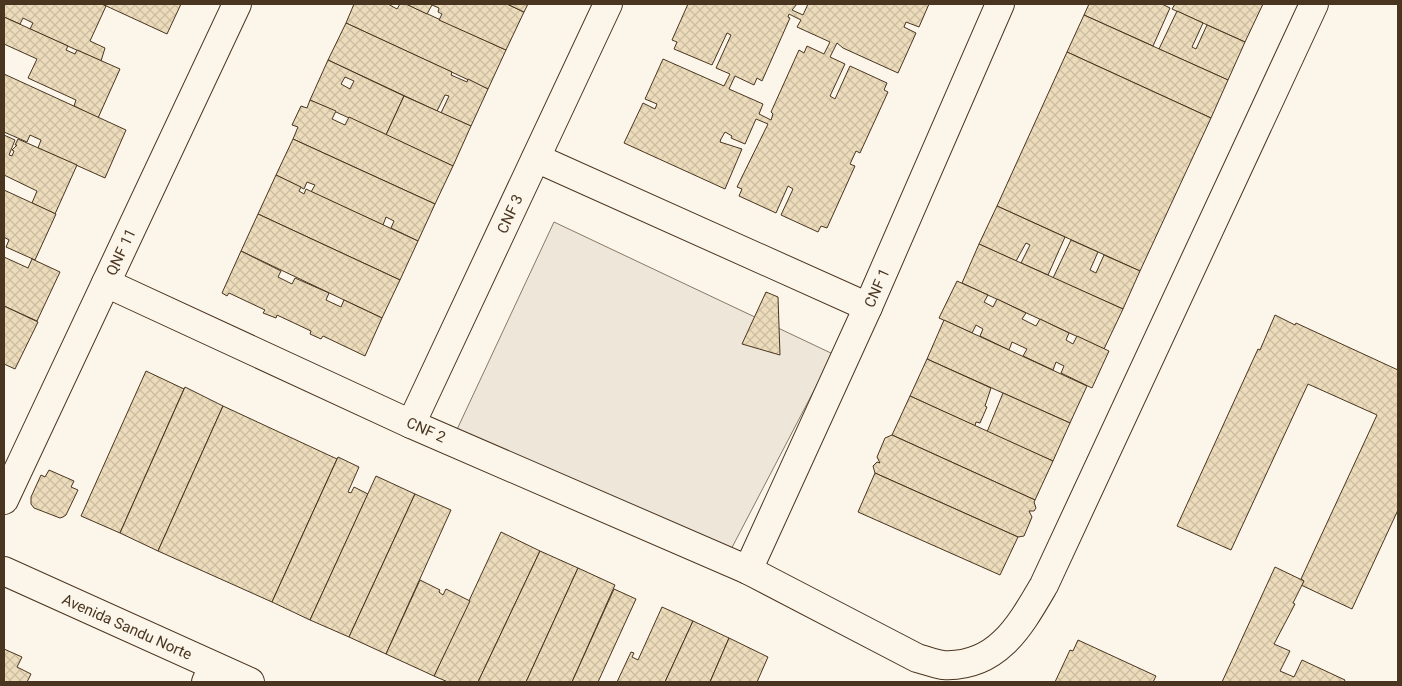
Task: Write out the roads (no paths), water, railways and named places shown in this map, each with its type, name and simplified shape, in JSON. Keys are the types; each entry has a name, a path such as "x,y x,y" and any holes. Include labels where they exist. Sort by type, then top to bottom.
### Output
{"street":[{"name":"QNF 11","path":"4,500 237,4"},
{"name":"CNF 3","path":"412,424 608,4"},
{"name":"CNF 1","path":"748,570 868,307 1000,4"},
{"name":"CNF 2","path":"106,283 412,424 748,570 917,658 943,665 963,663 986,656 998,649 1011,636 1026,616 1048,576 1314,4"},
{"path":"536,158 868,307"},
{"name":"Avenida Sandu Norte","path":"4,572 210,674 250,682"}]}
